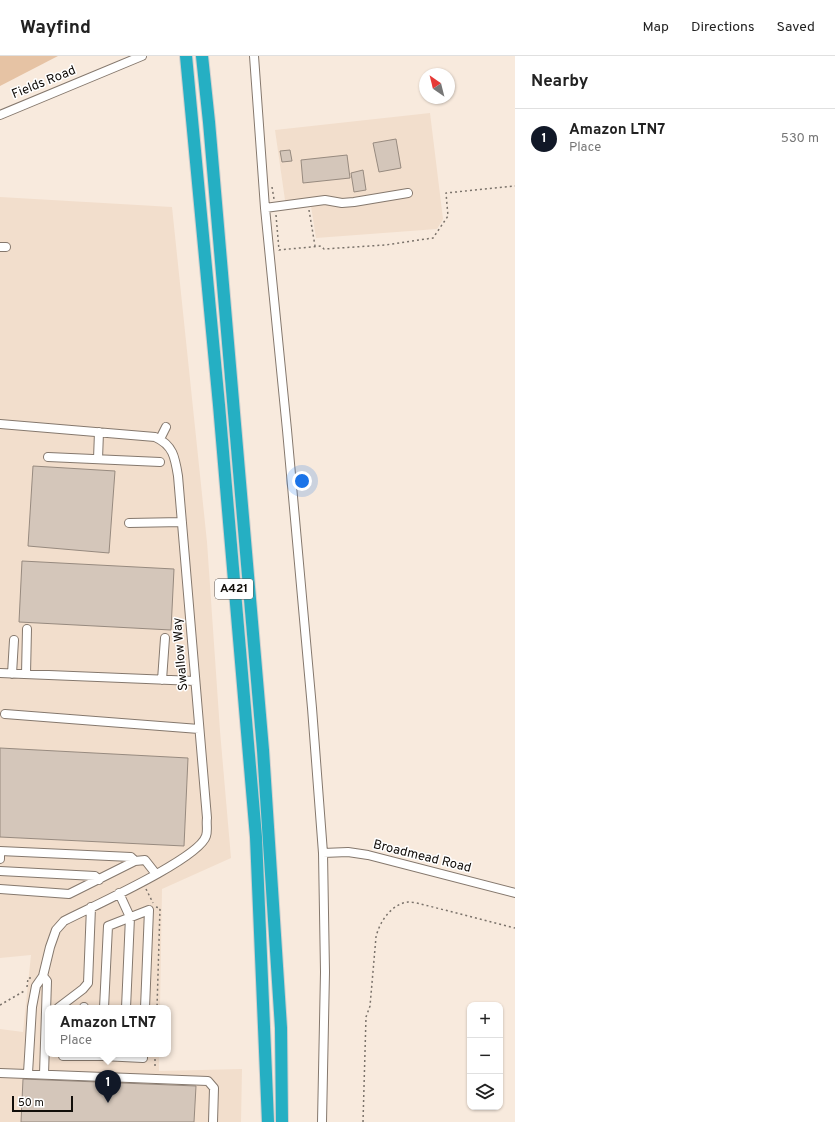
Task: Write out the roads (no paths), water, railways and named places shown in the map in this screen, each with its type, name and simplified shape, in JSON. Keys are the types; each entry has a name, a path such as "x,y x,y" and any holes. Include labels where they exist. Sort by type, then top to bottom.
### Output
{"highway":[{"name":"A421","path":"186,56 219,405 256,837 268,1122"},
{"name":"A421","path":"202,56 263,750 281,1028 282,1122"}],"street":[{"name":"Fields Road","path":"0,115 142,56"},
{"path":"254,56 265,208 292,478 323,853 325,972 322,1122"},
{"path":"265,208 325,200 342,203 354,202 408,193"},
{"path":"0,424 155,436 160,439 166,428"},
{"path":"98,459 99,432"},
{"name":"Swallow Way","path":"43,976 56,930 64,920 91,908 156,874 195,850 206,837 206,818 199,729 182,522 175,459 167,444 160,439"},
{"path":"48,457 160,462"},
{"path":"128,523 182,522"},
{"path":"26,674 28,629"},
{"path":"162,680 165,638"},
{"path":"12,674 14,640"},
{"path":"0,673 195,681"},
{"path":"5,714 199,729"},
{"path":"0,859 0,851 131,857 135,861"},
{"name":"Broadmead Road","path":"323,853 348,852 368,855 515,893"},
{"path":"0,889 69,894 135,861 145,860 156,874"},
{"path":"0,871 95,876 98,880"},
{"path":"120,893 130,917 126,1005"},
{"path":"62,1005 83,989 88,983 91,908"},
{"path":"104,1005 108,926 149,910 145,1005"},
{"path":"28,1074 32,1007 36,986 43,976 47,981 47,1005"},
{"path":"44,1074 45,1055"},
{"path":"134,1057 143,1057"},
{"path":"0,1073 208,1081 214,1088 213,1122"}],"place":[{"name":"Amazon LTN7","path":"108,1103"}]}
